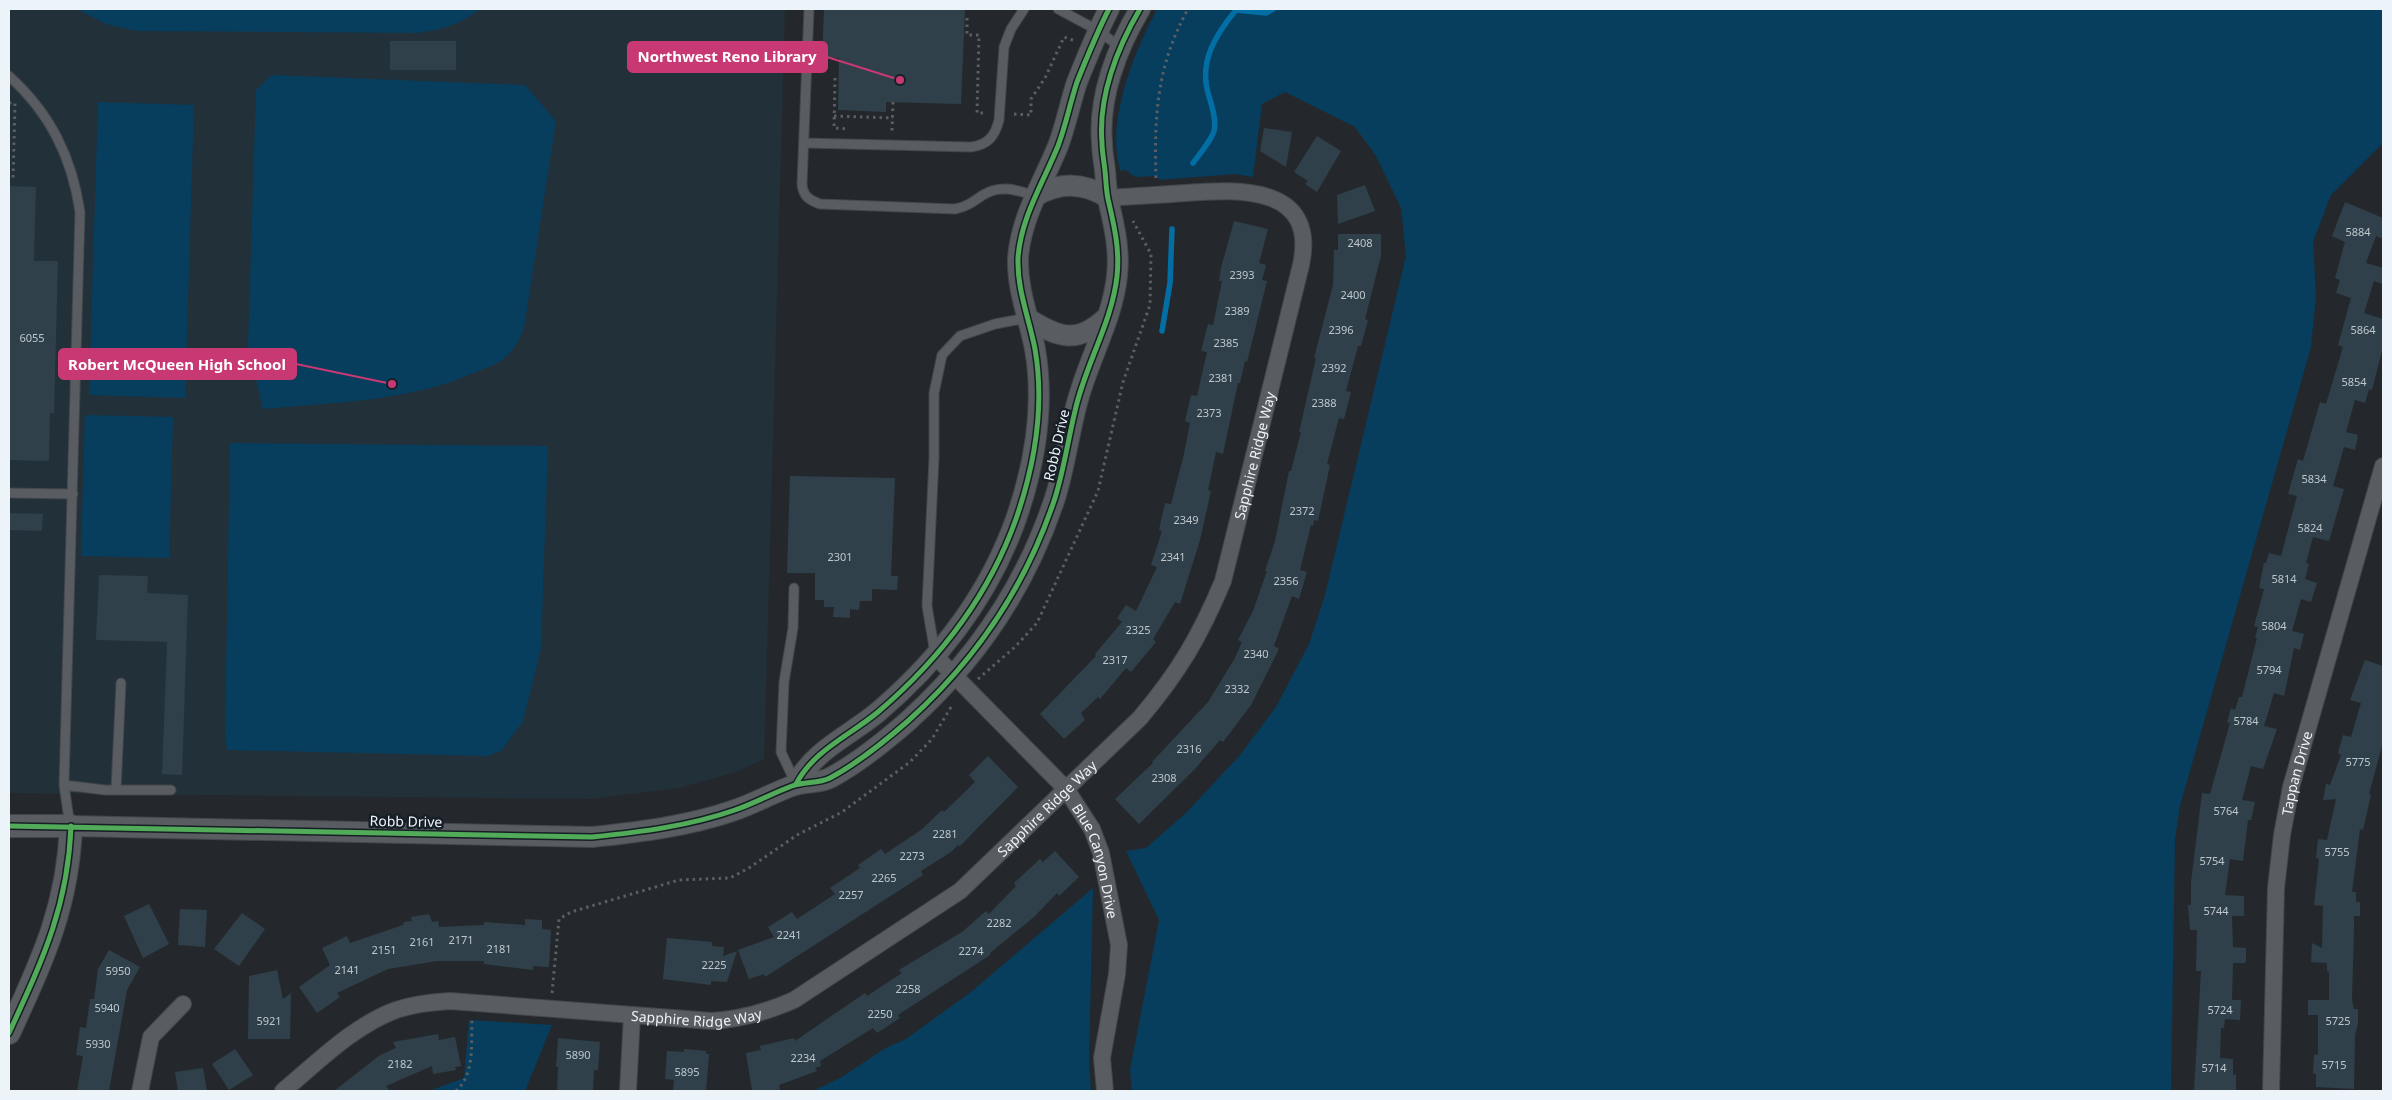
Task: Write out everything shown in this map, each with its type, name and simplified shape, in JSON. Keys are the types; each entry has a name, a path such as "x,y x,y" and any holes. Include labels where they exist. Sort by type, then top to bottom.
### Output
{"main road":[{"name":"Robb Drive","path":"9,826 71,826"},
{"path":"9,1033 42,961 61,903 69,864 71,826"}],"street":[{"name":"Robb Drive","path":"796,784 811,761 886,705 935,656 966,615 989,580 1004,551 1027,484 1036,447 1039,414 1036,359 1019,282 1018,257 1023,225 1058,145 1077,84 1109,9"},
{"name":"Robb Drive","path":"71,826 592,836 641,832 686,824 736,809 796,784 821,782 850,766 896,732 955,675 977,649 1011,597 1046,523 1063,471 1075,410 1082,386 1109,316 1117,276 1116,227 1108,198 1101,140 1104,104 1110,77 1121,48 1140,9"},
{"path":"1036,196 1048,190 1066,185 1092,189 1108,198"},
{"name":"Sapphire Ridge Way","path":"283,1091 350,1036 371,1022 397,1010 422,1003 471,1002 712,1021 741,1019 768,1012 794,1000 960,891 1140,718 1166,687 1189,653 1207,618 1223,580 1303,253 1303,235 1298,219 1288,206 1269,196 1230,190 1108,198"},
{"path":"1027,318 1058,335 1070,336 1084,334 1097,327 1109,316"},
{"name":"Tappan Drive","path":"2271,1091 2276,888 2282,835 2291,786 2383,466"},
{"name":"Blue Canyon Drive","path":"935,656 1066,789 1092,829 1101,853 1119,945 1118,974 1102,1058 1105,1091"},
{"path":"140,1091 151,1038 183,1004"},
{"path":"628,1091 632,1015"}],"lane":[{"path":"809,9 803,193 812,201 820,204 954,209 964,207 996,190 1015,190 1036,196"},
{"path":"804,143 971,147 986,143 996,131 999,120 1004,47 1011,29 1024,9"},
{"path":"1058,9 1099,31 1121,48"},
{"path":"9,76 40,107 69,160 77,189 81,234 64,785 71,826"},
{"path":"935,656 927,606 934,458 934,393 942,355 960,336 996,324 1027,318"},
{"path":"9,493 73,494"},
{"path":"794,588 793,628 784,682 781,752 796,784"},
{"path":"116,790 121,683"},
{"path":"64,785 116,790 171,790"}],"path":[{"path":"1156,178 1156,114 1160,80 1166,59 1188,9"},
{"path":"967,18 967,35 979,35 977,113 992,113"},
{"path":"1014,114 1031,114 1031,99 1045,78 1064,37 1078,42"},
{"path":"835,78 834,128 853,129"},
{"path":"892,131 893,102"},
{"path":"9,103 15,103 13,180"},
{"path":"834,116 893,118"},
{"path":"882,130 902,131"},
{"path":"456,1091 466,1079 469,1069 471,1002"}],"shaded area":[{"path":"9,9 785,9 764,759 736,772 679,788 589,799 9,793"},
{"path":"77,9 480,9 465,19 449,26 433,31 415,33 137,31 106,24"},
{"path":"1157,9 2383,9 2383,143 2331,195 2313,242 2316,295 2311,347 2180,806 2175,839 2171,1091 1132,1091 1130,1070 1159,920 1126,851 1146,848 1187,812 1240,755 1276,707 1309,644 1325,595 1406,256 1401,208 1376,156 1355,127 1285,92 1262,104 1253,177 1235,174 1159,180 1158,176 1135,177 1124,169 1121,172 1117,153 1116,132 1124,88 1131,66"},
{"path":"272,75 525,85 556,121 524,328 515,347 506,357 496,364 451,382 398,395 263,409 248,346 256,90"},
{"path":"98,102 194,105 185,398 89,395"},
{"path":"85,415 173,417 169,558 81,556"},
{"path":"230,443 548,446 541,648 523,721 501,751 487,756 227,750 225,736"},
{"path":"1093,888 1089,1060 1091,1091 813,1091 842,1077 884,1049 906,1039 971,992"},
{"path":"469,1020 552,1025 525,1091 429,1091 464,1078"}],"building":[{"path":"824,9 965,9 961,104 886,102 886,112 838,110 839,58 822,58"},
{"path":"390,41 456,41 456,70 390,70"},
{"path":"1264,128 1292,132 1286,167 1260,151"},
{"path":"1317,136 1341,151 1317,192 1305,184 1308,181 1294,172"},
{"path":"1365,185 1375,211 1338,224 1337,195"},
{"path":"9,186 36,187 34,261 58,261 54,413 50,413 49,461 9,460"},
{"path":"2345,202 2383,218 2383,239 2376,236 2366,263 2383,268 2383,284 2374,281 2364,313 2383,319 2383,346 2372,390 2369,389 2365,403 2355,400 2346,432 2358,435 2355,450 2344,447 2333,486 2344,489 2329,541 2313,537 2306,563 2309,564 2305,579 2317,583 2311,602 2301,599 2292,631 2304,634 2300,650 2294,648 2284,696 2274,693 2264,726 2277,729 2263,769 2251,766 2242,800 2255,802 2251,820 2248,820 2243,861 2230,859 2225,895 2244,896 2244,916 2232,916 2233,947 2246,948 2246,961 2245,963 2233,963 2232,1000 2241,1000 2240,1020 2225,1019 2224,1028 2221,1028 2220,1058 2233,1059 2236,1091 2194,1091 2201,971 2196,971 2197,930 2190,930 2188,905 2191,905 2191,882 2202,793 2210,794 2230,723 2227,722 2231,708 2235,710 2239,697 2242,697 2257,638 2255,638 2258,627 2254,626 2264,589 2259,588 2264,563 2266,563 2269,553 2281,556 2297,496 2288,494 2298,459 2303,461 2320,402 2326,404 2343,347 2338,345 2351,298 2336,293 2340,280 2335,278 2345,242 2332,236"},
{"path":"1234,221 1268,229 1259,263 1266,265 1262,280 1267,281 1247,362 1245,361 1240,383 1238,383 1223,454 1216,452 1208,490 1211,491 1200,540 1180,604 1175,602 1153,639 1156,642 1131,672 1126,668 1100,699 1098,697 1081,713 1085,720 1064,739 1040,714 1096,656 1095,654 1122,622 1117,618 1126,605 1136,611 1157,567 1151,565 1162,531 1159,530 1165,503 1171,504 1184,454 1190,423 1185,421 1191,395 1197,396 1207,352 1201,351 1208,324 1213,325 1222,281 1219,281 1221,268"},
{"path":"1338,234 1381,234 1381,256 1365,319 1368,320 1361,346 1358,346 1346,391 1351,392 1344,419 1339,418 1327,464 1330,465 1318,521 1314,520 1313,526 1311,525 1300,570 1307,572 1299,599 1292,596 1274,646 1279,649 1251,705 1223,742 1220,740 1195,769 1139,824 1115,799 1153,763 1208,702 1235,658 1242,642 1238,640 1253,611 1267,571 1265,571 1275,541 1289,471 1291,471 1301,432 1299,432 1316,358 1314,358 1333,285 1334,250 1338,250"},
{"path":"790,476 895,478 891,576 898,576 897,590 872,589 872,601 860,601 859,610 850,609 850,618 833,617 834,607 824,607 824,600 815,600 815,573 787,573"},
{"path":"9,513 43,514 42,531 9,530"},
{"path":"99,575 148,576 147,593 188,595 182,775 162,774 167,642 96,640"},
{"path":"2365,660 2383,666 2383,742 2369,794 2371,795 2363,830 2360,829 2352,892 2356,892 2356,902 2360,902 2360,916 2354,916 2352,1000 2354,1009 2358,1009 2358,1023 2355,1035 2354,1089 2316,1087 2316,1074 2313,1073 2314,1054 2318,1055 2318,1015 2308,1015 2308,1000 2329,1000 2329,972 2327,971 2327,963 2311,962 2312,943 2322,948 2323,906 2314,905 2319,859 2316,858 2318,839 2327,840 2336,799 2323,800 2326,784 2330,785 2341,755 2338,753 2343,735 2351,737 2361,703 2350,700"},
{"path":"988,756 1018,787 960,846 958,845 951,852 921,871 923,875 765,977 764,974 749,979 738,950 774,937 768,927 792,912 797,919 835,894 830,888 860,868 858,865 881,849 885,854 921,830 942,810 944,812 975,782 969,775"},
{"path":"1055,851 1079,877 1059,896 1057,893 1034,917 990,953 990,955 898,1015 900,1018 877,1033 873,1028 820,1061 821,1066 815,1068 817,1071 779,1085 780,1090 752,1091 746,1053 761,1050 760,1046 794,1038 795,1041 865,993 867,996 902,973 899,970 962,932 986,911 989,914 1016,886 1014,883 1040,859 1043,862"},
{"path":"149,904 169,944 143,958 124,916"},
{"path":"180,909 207,910 205,947 178,945"},
{"path":"242,913 265,929 239,966 214,949"},
{"path":"429,914 432,922 438,921 439,927 484,925 484,922 525,925 525,919 542,920 542,929 551,930 549,967 533,966 533,970 484,964 484,961 437,961 388,969 337,993 340,997 317,1013 299,987 330,965 322,948 347,936 350,943 403,925 404,922 412,921 411,917"},
{"path":"667,938 712,942 712,946 724,947 723,956 737,951 727,982 711,981 711,985 663,979"},
{"path":"109,950 140,967 127,990 109,1091 77,1091 83,1056 76,1055 80,1027 86,1028 90,999 94,999 98,969"},
{"path":"277,970 283,999 291,993 290,1039 248,1039 249,976"},
{"path":"438,1034 439,1040 455,1037 461,1066 455,1067 456,1070 433,1074 432,1066 386,1086 390,1091 334,1091 380,1055 396,1048 393,1042"},
{"path":"558,1038 600,1042 598,1070 594,1070 593,1091 557,1091"},
{"path":"235,1049 253,1075 229,1090 212,1064"},
{"path":"684,1049 706,1051 706,1054 709,1054 706,1091 673,1091 674,1080 665,1079 667,1051 684,1052"},
{"path":"203,1068 207,1091 178,1091 175,1072"}],"waterway":[{"path":"1193,163 1208,143 1215,127 1206,81 1206,70 1211,48 1216,38 1236,10 1266,13 1273,9"},
{"path":"1162,331 1170,283 1172,229"}],"cycle path":[{"path":"796,784 812,762 822,753 878,712 922,671 977,600 1005,547 1023,498 1033,456 1038,414 1039,392 1035,349 1019,281 1018,258 1020,243 1028,214 1061,138 1077,82 1109,9"},
{"path":"9,826 592,837 665,828 718,816 792,786 825,780 861,759 899,729 933,698 977,647 1014,591 1043,530 1055,498 1079,394 1110,310 1117,276 1117,247 1107,195 1102,150 1103,108 1106,91 1117,56 1140,9"},
{"path":"9,1033 32,982 59,908 69,855 71,826"}],"place":[{"name":"Northwest Reno Library","path":"900,80"},
{"name":"Robert McQueen High School","path":"392,384"}]}
